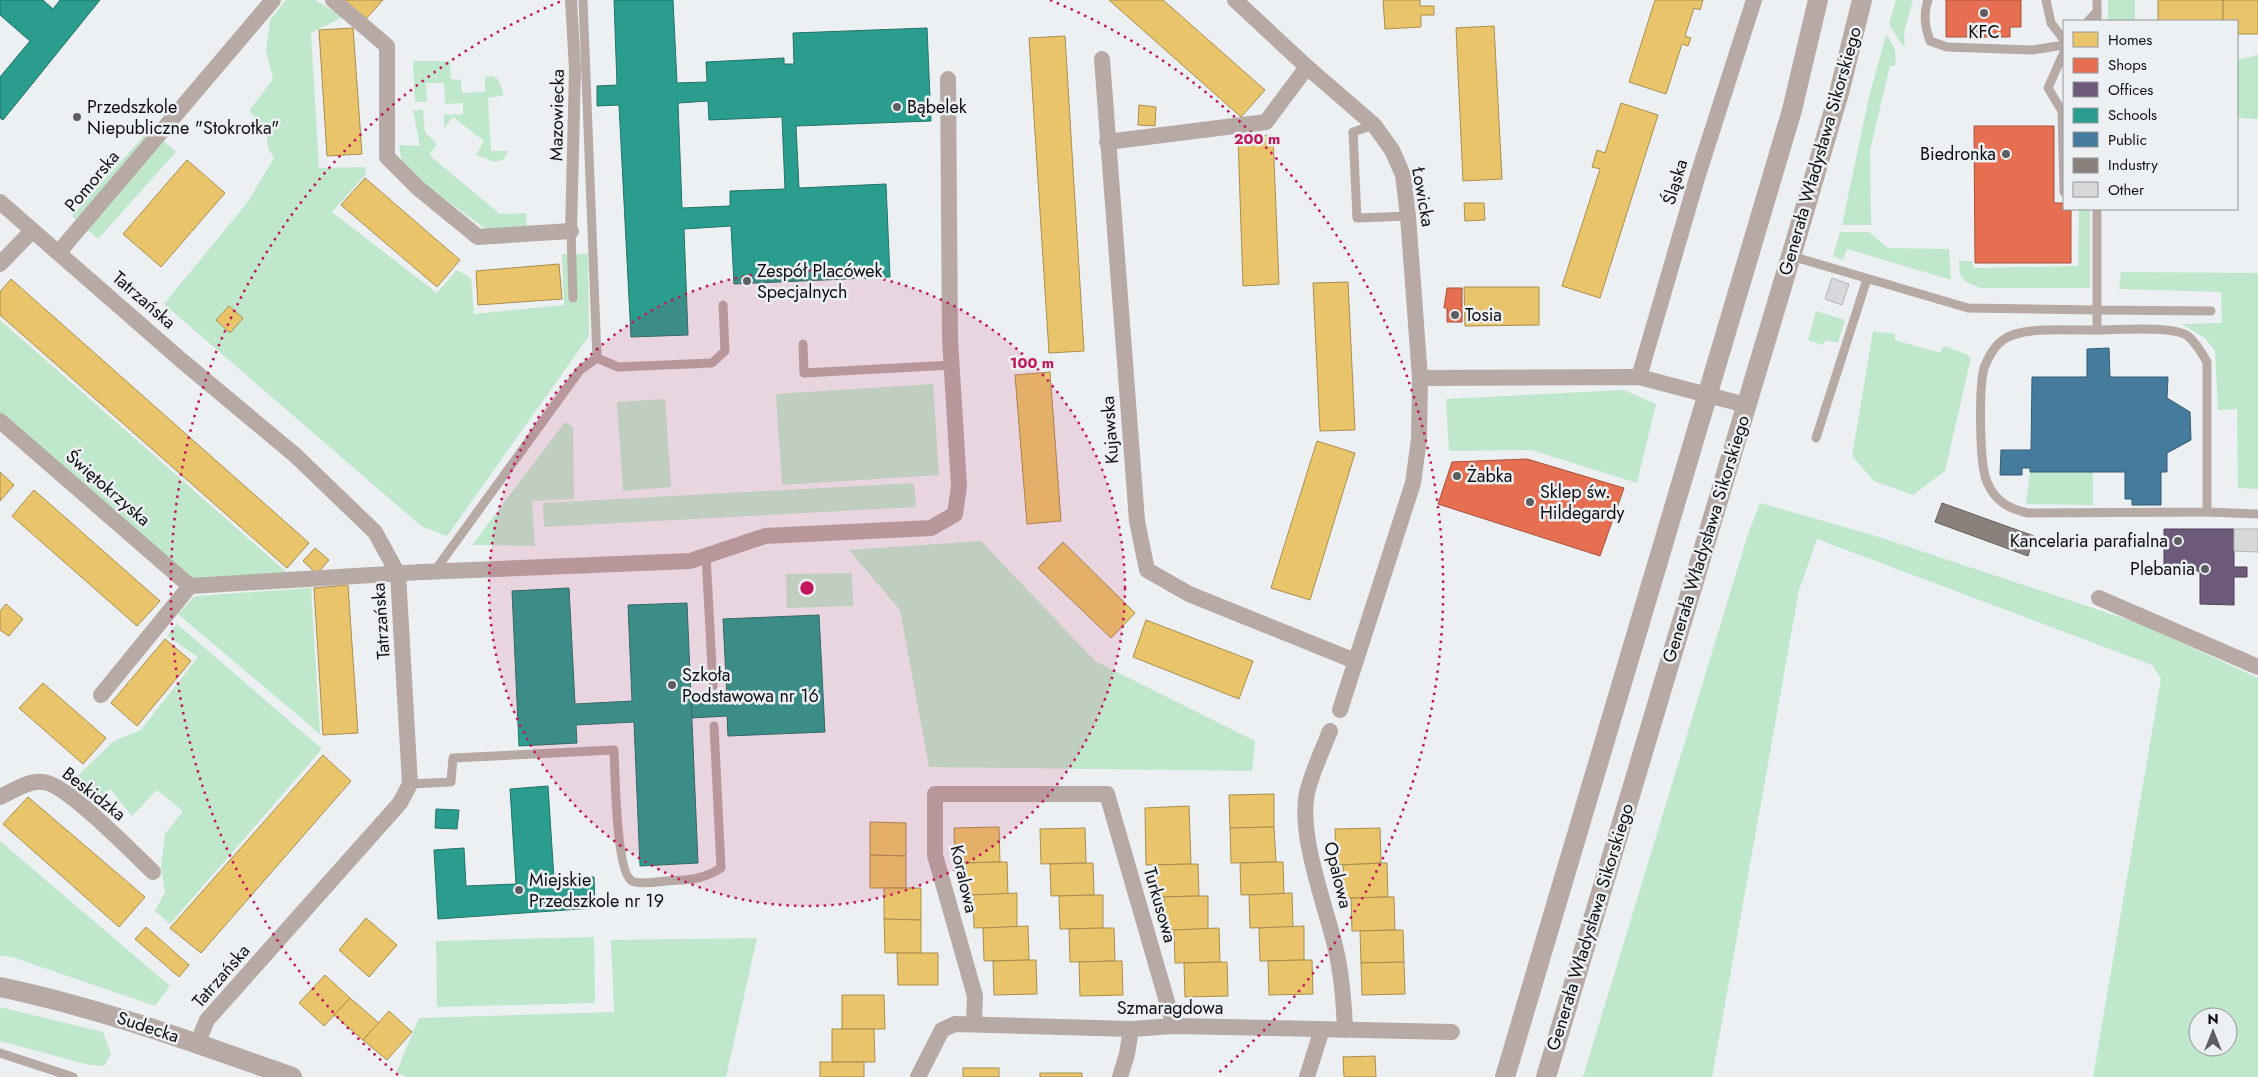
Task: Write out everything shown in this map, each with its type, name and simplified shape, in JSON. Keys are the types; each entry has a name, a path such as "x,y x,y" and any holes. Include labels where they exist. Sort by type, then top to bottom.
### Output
{"street":[{"name":"Pomorska","path":"59,252 273,0"},
{"path":"333,0 387,46 387,157 418,188 478,237 571,231"},
{"name":"Mazowiecka","path":"571,0 575,69 571,231"},
{"name":"Łowicka","path":"1235,0 1307,67 1374,125 1392,150 1403,175 1408,216 1420,378 1419,439 1413,483 1355,661"},
{"name":"Śląska","path":"1639,377 1697,178 1754,0"},
{"name":"Generała Władysława Sikorskiego","path":"1546,1077 1839,93 1862,0"},
{"path":"1505,1077 1792,110 1815,6"},
{"name":"Kujawska","path":"1102,59 1137,521 1147,570 1189,594 1355,661"},
{"path":"1107,142 1266,122 1307,67"},
{"path":"101,695 190,586 434,572 690,561 765,536 931,528 955,514 958,486 952,365 948,79"},
{"name":"Tatrzańska","path":"0,202 181,360 295,454 374,532 398,574 410,784 400,802 207,1020 197,1044"},
{"path":"0,264 32,231"},
{"path":"1420,378 1639,377 1746,405"},
{"name":"Świętokrzyska","path":"0,421 190,586"},
{"path":"2099,598 2258,667"},
{"path":"1340,710 1355,661"},
{"name":"Opalowa","path":"1330,732 1307,793 1306,826 1310,853 1336,952 1343,993 1345,1030"},
{"name":"Beskidzka","path":"0,797 38,781 55,786 83,807 152,872"},
{"name":"Koralowa","path":"974,1023 974,996 935,855 935,794 1107,794"},
{"name":"Turkusowa","path":"1107,794 1174,1026"},
{"name":"Sudecka","path":"0,987 53,998 117,1016 292,1077"},
{"name":"Szmaragdowa","path":"918,1077 942,1030 955,1024 974,1023 1130,1029 1174,1026 1452,1032"},
{"path":"1120,1077 1127,1054 1130,1029"},
{"path":"1307,1077 1322,1029"}],"lane":[{"path":"583,0 597,358"},
{"path":"1928,0 1925,29 1930,41 1947,47 2032,50 2063,45"},
{"path":"2046,0 2051,23 2063,39"},
{"path":"2097,0 2097,16"},
{"path":"2063,54 2048,88 2062,111 2063,152"},
{"path":"1374,125 1353,132 1357,218 1408,216"},
{"path":"2097,210 2097,330"},
{"path":"571,231 573,298"},
{"path":"1791,256 1968,308 2211,311"},
{"path":"1816,438 1867,279"},
{"path":"597,358 618,367 712,363 725,350 723,305"},
{"path":"2207,512 2207,362 2199,348 2187,336 2173,331 2097,330 2023,332 2004,339 1992,350 1984,369 1981,464 1987,484 1999,500 2012,509 2028,512 2207,512 2258,514"},
{"path":"803,344 804,373 952,365"},
{"path":"434,572 580,370 597,358"},
{"path":"706,555 712,686"},
{"path":"410,784 451,782 453,758 614,750 620,848 626,876 633,882 705,878 721,868 714,726"},
{"path":"0,1054 73,1077"}],"green space":[{"path":"286,0 315,0 343,17 311,33 319,168 365,167 366,174 332,212 437,293 457,270 471,278 474,314 564,305 562,254 588,254 589,336 447,536 421,526 164,304 247,203 274,158 268,148 266,129 249,111 273,79 266,50 270,20"},
{"path":"1896,0 1913,0 1904,32 1905,45 1902,45 1889,24"},
{"path":"2108,0 2135,0 2135,20 2108,20"},
{"path":"1886,35 1895,50 1896,61 1895,66 1890,66 1870,150 1871,225 1842,225 1869,97"},
{"path":"2258,55 2258,119 2238,118 2238,60"},
{"path":"413,61 450,61 451,79 461,80 462,93 485,92 485,77 491,76 498,79 504,95 488,98 491,151 508,151 503,160 494,162 476,155 484,141 453,117 444,128 444,115 463,114 463,103 445,104 444,83 426,83 427,102 415,102"},
{"path":"413,110 423,110 425,132 437,144 429,155 500,214 526,213 528,242 504,242 403,169 399,145 420,146"},
{"path":"150,129 176,152 98,239 72,216"},
{"path":"2079,210 2090,210 2090,288 1980,288 1966,282 1960,275 1959,261 1972,261 1974,268 2078,266"},
{"path":"1840,232 1869,232 1888,248 1949,249 1951,280 1847,249 1843,260 1833,256"},
{"path":"2121,272 2258,273 2258,489 2238,488 2237,409 2218,410 2215,351 2205,338 2181,324 2222,323 2221,292 2119,289"},
{"path":"1816,311 1845,320 1838,343 1826,340 1823,345 1808,340"},
{"path":"0,320 291,576 191,580 0,414"},
{"path":"1873,331 1895,334 1895,340 1940,353 1944,346 1966,354 1971,358 1945,471 1913,495 1874,481 1852,456"},
{"path":"933,384 939,475 782,485 776,394"},
{"path":"1624,390 1656,404 1637,483 1531,450 1449,451 1446,399"},
{"path":"665,399 671,487 623,491 617,402"},
{"path":"565,422 573,427 574,499 532,501 535,546 472,545"},
{"path":"2030,472 2093,472 2093,505 2026,504"},
{"path":"914,483 916,507 544,527 543,503"},
{"path":"1760,503 1876,536 2141,624 2258,678 2258,1077 2093,1077 2161,679 2152,665 1817,539 1799,590 1712,1077 1583,1077 1748,534"},
{"path":"981,541 1095,661 1255,741 1252,771 929,767 900,610 849,550"},
{"path":"852,573 853,606 787,608 786,574"},
{"path":"311,588 320,734 178,614 195,596"},
{"path":"177,624 322,749 170,924 155,911 165,892 161,867 165,834 183,811 157,790 132,816 110,789 93,804 69,784 114,741 141,730 198,657 167,636"},
{"path":"0,841 170,986 155,1006 12,957 0,956"},
{"path":"594,937 595,1003 437,1007 436,941"},
{"path":"757,938 726,1077 407,1077 396,1073 419,1018 614,1012 611,940"},
{"path":"0,1007 103,1032 111,1054 104,1066 89,1065 0,1041"}],"building: Homes":[{"path":"342,0 383,0 365,20"},
{"path":"1109,0 1163,0 1265,90 1241,117"},
{"path":"1383,0 1420,0 1420,6 1434,6 1434,15 1421,15 1421,27 1385,29"},
{"path":"1655,0 1703,0 1700,10 1694,8 1685,36 1691,38 1688,46 1682,44 1666,94 1629,82"},
{"path":"2158,0 2223,0 2223,20 2158,20"},
{"path":"2223,0 2258,0 2258,34 2238,34 2238,20 2223,20"},
{"path":"1494,26 1502,179 1463,181 1456,28"},
{"path":"353,28 362,154 327,156 319,30"},
{"path":"1065,36 1084,351 1049,353 1029,38"},
{"path":"1621,103 1658,115 1600,298 1562,286 1600,169 1592,167 1597,150 1605,153"},
{"path":"1139,105 1156,107 1155,126 1138,125"},
{"path":"1273,135 1279,284 1243,286 1238,137"},
{"path":"187,160 225,193 161,267 123,234"},
{"path":"365,178 460,260 437,287 341,205"},
{"path":"1464,203 1484,203 1485,220 1465,221"},
{"path":"559,264 562,299 478,305 476,271"},
{"path":"11,279 309,543 287,568 0,315 0,292"},
{"path":"1348,282 1355,430 1320,431 1313,283"},
{"path":"1464,287 1539,287 1539,325 1465,326"},
{"path":"229,306 243,318 230,333 216,320"},
{"path":"1050,372 1061,521 1027,524 1015,375"},
{"path":"1317,441 1355,453 1310,600 1271,588"},
{"path":"0,472 14,485 0,501"},
{"path":"34,490 160,601 137,626 12,516"},
{"path":"1063,542 1135,613 1111,638 1038,568"},
{"path":"315,548 329,560 317,574 303,561"},
{"path":"348,585 358,733 323,735 314,588"},
{"path":"6,604 23,619 9,636 0,630 0,611"},
{"path":"1146,620 1253,661 1239,699 1133,657"},
{"path":"165,639 191,661 137,726 111,703"},
{"path":"43,683 106,738 83,764 19,708"},
{"path":"323,755 351,781 201,953 170,928"},
{"path":"1274,794 1274,827 1230,828 1229,795"},
{"path":"28,797 145,897 119,927 3,824"},
{"path":"1189,806 1191,864 1146,865 1145,808"},
{"path":"870,822 906,823 906,856 870,855"},
{"path":"999,827 1000,862 955,863 954,828"},
{"path":"1274,827 1276,862 1231,863 1230,828"},
{"path":"1085,828 1086,863 1041,864 1040,829"},
{"path":"1380,828 1381,863 1336,865 1335,829"},
{"path":"870,855 906,856 906,888 870,888"},
{"path":"1007,862 1008,894 965,895 964,863"},
{"path":"1283,862 1284,894 1241,895 1240,863"},
{"path":"1093,863 1094,895 1051,896 1050,864"},
{"path":"1387,863 1388,897 1344,898 1343,865"},
{"path":"1198,864 1199,896 1156,897 1155,865"},
{"path":"884,888 921,888 921,920 884,919"},
{"path":"1017,893 1017,927 974,928 973,895"},
{"path":"1292,893 1293,927 1250,928 1249,895"},
{"path":"1103,895 1103,928 1060,929 1059,896"},
{"path":"1208,896 1208,929 1165,930 1164,897"},
{"path":"1394,897 1395,930 1352,931 1351,898"},
{"path":"366,918 397,945 369,977 339,950"},
{"path":"884,919 921,920 921,953 885,953"},
{"path":"1028,926 1029,960 984,961 983,928"},
{"path":"1304,926 1304,960 1260,961 1259,928"},
{"path":"146,927 189,965 179,977 135,939"},
{"path":"1114,928 1115,961 1070,962 1069,929"},
{"path":"1219,928 1220,962 1175,963 1174,930"},
{"path":"1403,930 1404,962 1361,963 1360,931"},
{"path":"897,953 938,953 938,985 898,985"},
{"path":"1036,960 1037,994 994,995 993,961"},
{"path":"1312,960 1313,994 1269,995 1268,961"},
{"path":"1122,961 1123,995 1080,996 1079,962"},
{"path":"1227,962 1228,996 1185,997 1184,963"},
{"path":"1404,962 1405,994 1362,995 1361,963"},
{"path":"325,975 350,998 324,1026 299,1003"},
{"path":"842,995 884,995 885,1029 842,1029"},
{"path":"350,998 379,1023 363,1040 334,1015"},
{"path":"389,1011 412,1032 387,1060 363,1040"},
{"path":"832,1029 874,1029 875,1062 832,1062"},
{"path":"1375,1056 1376,1077 1344,1077 1343,1057"},
{"path":"820,1062 864,1062 864,1077 820,1077"},
{"path":"963,1068 999,1068 999,1077 963,1077"},
{"path":"1040,1073 1082,1073 1082,1077 1040,1077"}],"building: Shops":[{"name":"KFC","path":"1946,0 2021,0 2021,27 2010,27 2010,37 1946,37"},
{"path":"1974,126 2054,126 2054,203 2063,203 2063,210 2071,210 2071,263 1975,263"},
{"path":"1447,288 1462,288 1462,322 1447,322 1447,308 1444,308"},
{"path":"1527,459 1624,488 1600,556 1438,504 1452,462"}],"building: Offices":[{"name":"Plebania","path":"2164,529 2234,529 2234,567 2247,567 2247,577 2234,577 2234,605 2200,604 2200,571 2164,571"}],"building: Schools":[{"path":"0,0 43,0 53,9 60,0 100,0 3,120 0,118 0,77 30,41 0,15"},
{"path":"614,0 673,0 677,83 707,82 706,62 784,58 784,64 794,64 793,33 927,28 931,121 796,126 799,188 886,184 890,277 734,284 731,226 684,229 688,335 631,337 619,105 597,106 597,86 617,85","holes":["708,101 709,120 782,117 785,189 730,191 730,206 682,208 678,103"]},
{"path":"569,588 575,704 632,701 628,605 687,603 698,863 640,866 634,722 576,725 577,743 519,746 512,591"},
{"path":"819,615 825,732 728,736 727,716 692,718 691,698 727,697 723,619"},
{"path":"548,786 554,879 594,877 595,908 438,919 434,850 464,848 466,886 516,884 510,789"},
{"path":"436,809 459,810 457,829 435,828"}],"building: Public":[{"path":"2109,348 2110,377 2168,377 2167,398 2190,412 2191,440 2167,453 2167,472 2161,472 2161,505 2132,505 2132,499 2125,499 2125,472 2030,472 2030,468 2022,468 2022,475 2000,475 2001,450 2031,450 2032,377 2087,377 2087,349"}],"building: Industry":[{"path":"1942,503 2034,536 2028,556 1935,522"}],"building: Other":[{"path":"1832,278 1849,284 1842,305 1825,299"},
{"path":"2234,529 2258,529 2258,552 2234,551"}],"place":[{"name":"KFC","path":"1984,13"},
{"name":"Bąbelek","path":"897,107"},
{"name":"Przedszkole Niepubliczne \"Stokrotka\"","path":"77,117"},
{"name":"Biedronka","path":"2006,154"},
{"name":"Zespół Placówek Specjalnych","path":"747,281"},
{"name":"Tosia","path":"1455,315"},
{"name":"Żabka","path":"1457,476"},
{"name":"Sklep św. Hildegardy","path":"1530,502"},
{"name":"Kancelaria parafialna","path":"2178,541"},
{"name":"Plebania","path":"2205,569"},
{"name":"Szkoła Podstawowa nr 16","path":"672,685"},
{"name":"Miejskie Przedszkole nr 19","path":"519,890"}]}
